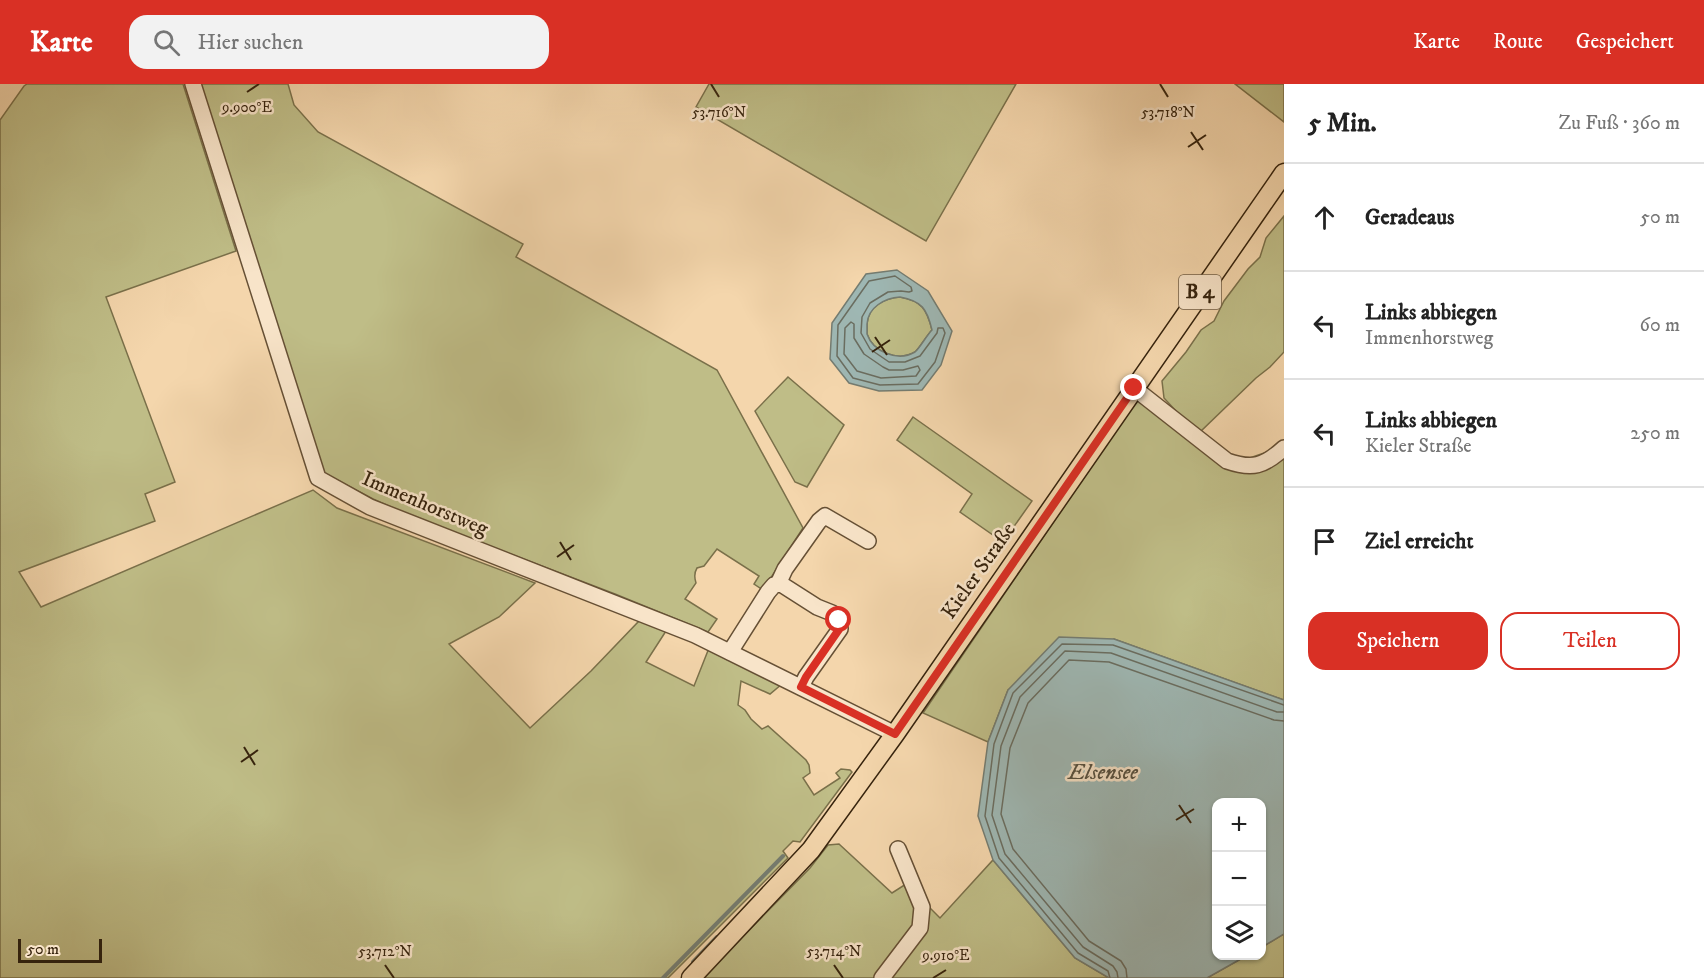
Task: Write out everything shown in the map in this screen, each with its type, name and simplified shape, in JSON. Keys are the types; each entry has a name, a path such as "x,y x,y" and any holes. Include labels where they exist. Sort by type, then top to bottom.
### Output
{"main road":[{"name":"Kieler Straße","path":"691,978 811,850 895,734 1284,173"}],"street":[{"name":"Immenhorstweg","path":"193,84 318,478 370,507 694,635 895,734"},
{"path":"1134,388 1227,461 1244,467 1259,465 1284,448"},
{"path":"730,652 768,592 778,584 785,569 825,516 868,541"},
{"path":"778,584 817,607 832,613 839,620 840,628 801,687"},
{"path":"882,978 920,928 922,907 898,849"}],"shaded area":[{"path":"27,84 183,84 236,251 106,297 175,482 145,494 155,521 19,572 41,607 313,490 337,508 535,583 499,617 449,644 530,728 591,671 640,620 666,631 646,662 694,686 709,648 782,684 770,694 741,681 738,705 762,729 768,726 806,760 810,773 803,778 814,795 840,778 836,773 841,769 852,772 800,842 793,841 783,851 788,858 668,978 0,978 0,120"},
{"path":"199,84 288,84 294,105 318,132 523,244 516,257 717,370 803,528 763,590 754,584 759,576 717,549 704,566 697,568 696,583 685,599 717,619 708,632 416,518 373,499 324,473"},
{"path":"709,84 1016,84 926,241 696,107"},
{"path":"1235,84 1284,84 1284,122"},
{"path":"1284,216 1284,352 1201,431 1187,423 1164,398 1162,381 1201,330 1214,321 1224,301 1260,257 1266,238"},
{"path":"900,297 914,301 922,307 932,330 915,352 901,356 887,354 880,350 867,334 870,312 883,301"},
{"path":"788,377 844,425 807,487 795,482 755,411"},
{"path":"1143,400 1238,462 1284,446 1284,700 1114,639 1008,690 988,742 923,713 1136,401"},
{"path":"913,417 1032,501 1003,542 960,512 972,494 897,440"},
{"path":"839,844 892,893 906,884 940,918 993,860 1075,958 1109,978 702,978 810,868 828,845"},
{"path":"1284,934 1284,978 1207,978 1239,960 1266,960 1266,945"}],"water":[{"path":"897,270 928,291 952,331 941,365 922,390 879,391 849,383 830,359 832,323 866,274","holes":["900,297 914,301 922,307 932,330 915,352 901,356 887,354 880,350 867,334 868,318 874,308 889,299"]},
{"name":"Elsensee","path":"1059,637 1114,639 1284,700 1284,934 1266,945 1266,798 1212,798 1212,960 1239,960 1207,978 1109,978 1075,958 993,860 978,816 988,742 1008,690"}],"waterway":[{"path":"663,978 783,856"},
{"path":"693,962 717,937"}],"route":[{"path":"839,620 840,628 801,687 895,734 1134,388"}]}
